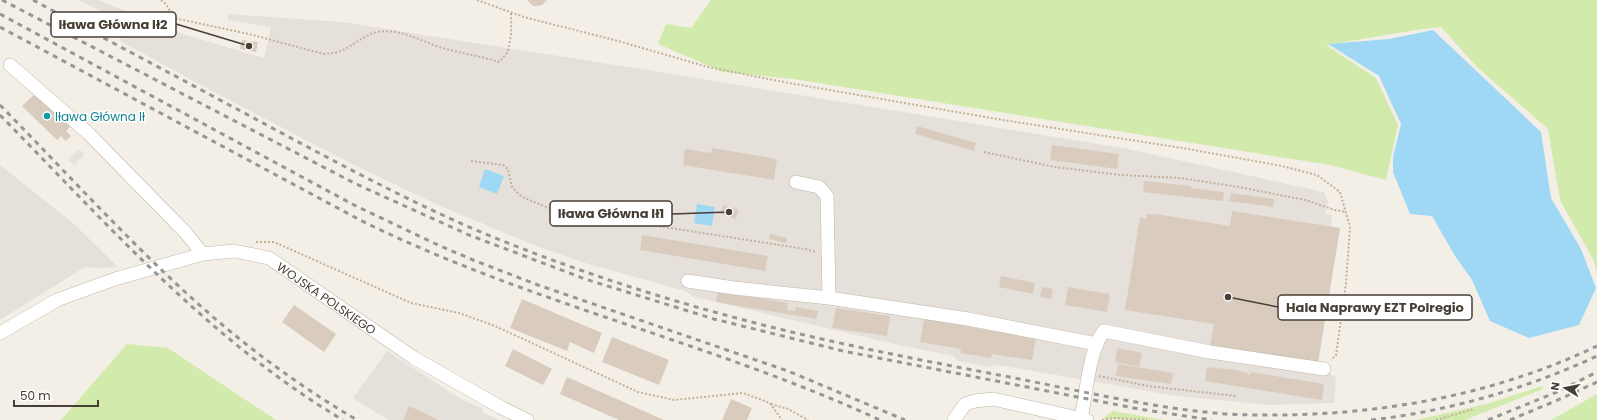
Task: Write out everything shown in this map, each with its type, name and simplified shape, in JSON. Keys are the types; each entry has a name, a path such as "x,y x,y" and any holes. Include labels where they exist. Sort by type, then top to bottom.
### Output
{"street":[{"path":"10,65 88,133 185,232 203,254"},
{"path":"796,182 819,187 827,196 830,298"},
{"name":"WOJSKA POLSKIEGO","path":"0,333 57,300 114,279 203,254 234,251 269,258 414,358 502,408 528,420"},
{"path":"688,281 734,288 830,298 968,319 1097,344"},
{"path":"954,420 965,404 993,399 1084,419 1089,374 1099,336 1104,331 1210,352 1324,369"}],"path":[{"path":"161,0 166,4 174,18 249,34 324,54 344,50 369,35 388,31 406,34 442,48 499,62 508,52 511,35 512,12"},
{"path":"477,0 487,5 708,67 789,83 997,119 1188,149 1282,166 1317,175 1340,192 1350,227 1346,283 1336,355 1324,369"},
{"path":"484,0 487,5"},
{"path":"984,152 1055,167 1121,175 1180,178 1239,187 1305,200 1346,212"},
{"path":"471,161 504,165 508,169 512,186 522,197 549,208 575,214 805,249 829,256"},
{"path":"234,251 256,242 274,242 411,303 459,312 495,326 638,392 674,400 743,393 788,409 808,420"},
{"path":"1089,374 1148,386 1236,396"},
{"path":"770,403 782,420"},
{"path":"1436,420 1474,409"},
{"path":"1102,420 1115,418 1147,420"}],"shaded area":[{"path":"78,0 98,0 183,34 264,58 271,27 228,20 228,14 342,22 660,72 1128,149 1324,192 1328,201 1325,214 1332,215 1331,227 1340,228 1318,363 1336,378 1334,403 1269,405 1176,396 999,365 989,367 958,361 953,356 899,345 694,297 685,291 588,264 534,245 438,205 356,166 120,41 123,34 97,20 101,11"},
{"path":"79,149 85,154 74,165 68,160"},
{"path":"0,165 73,223 118,267 85,267 0,320"},
{"path":"387,351 461,399 483,409 482,412 499,420 388,420 353,398"}],"green space":[{"path":"711,0 1597,0 1597,274 1594,261 1560,200 1548,129 1478,68 1441,27 1326,45 1376,78 1398,125 1386,180 1330,165 793,79 723,72 658,44 666,24 691,28"},
{"path":"127,344 168,348 276,420 61,420"},
{"path":"1542,386 1543,389 1465,420 1416,420 1490,403"},
{"path":"1597,394 1597,420 1551,420"},
{"path":"1113,411 1165,420 1102,419"}],"water":[{"path":"1433,30 1541,132 1551,198 1581,249 1596,288 1579,325 1529,338 1490,321 1472,280 1455,256 1432,216 1410,214 1393,172 1393,157 1401,124 1379,76 1328,44 1389,39"},
{"path":"485,169 504,176 497,194 479,187"},
{"path":"697,204 715,207 712,226 694,223"}],"building":[{"path":"527,0 547,0 542,5 533,6"},
{"path":"242,40 258,42 256,52 240,49"},
{"name":"Iława Główna Ił","path":"36,93 71,126 66,131 71,136 66,141 61,136 57,140 22,106"},
{"path":"917,126 976,143 974,151 915,134"},
{"path":"1052,145 1119,154 1117,169 1050,160"},
{"path":"712,148 777,159 774,180 683,165 685,149 711,153"},
{"path":"1144,181 1191,186 1191,188 1224,192 1223,201 1143,192"},
{"path":"1231,193 1274,199 1273,207 1229,201"},
{"path":"723,205 739,210 736,219 720,214"},
{"path":"1232,211 1340,228 1318,363 1210,346 1214,324 1125,310 1140,217 1146,219 1147,214 1156,214 1230,226"},
{"path":"770,234 787,238 786,243 769,239"},
{"path":"642,235 768,256 765,271 640,250"},
{"path":"1001,276 1035,283 1033,294 999,287"},
{"path":"1042,287 1053,289 1051,299 1040,297"},
{"path":"1068,287 1110,294 1107,312 1065,305"},
{"path":"718,291 788,303 787,310 795,311 796,307 818,311 816,319 716,302"},
{"path":"522,299 602,333 594,353 570,342 567,351 510,328"},
{"path":"294,305 336,334 324,352 282,322"},
{"path":"836,308 890,316 887,336 832,328"},
{"path":"924,319 1036,338 1032,360 992,354 991,358 960,353 961,349 920,342"},
{"path":"612,337 669,360 659,385 602,362"},
{"path":"1117,348 1142,353 1139,367 1115,362"},
{"path":"513,349 552,369 543,385 505,366"},
{"path":"1118,364 1173,373 1171,384 1116,376"},
{"path":"1207,367 1236,370 1250,375 1250,372 1324,384 1322,400 1205,381"},
{"path":"567,377 664,420 619,420 560,394"},
{"path":"731,399 752,408 747,420 722,420"},
{"path":"409,406 439,420 403,420"}],"railway":[{"path":"2,0 356,184 469,235 585,279 714,319 843,351 1139,409 1212,420"},
{"path":"33,0 394,192 476,230 555,261 636,289 718,313 826,340 1170,408 1225,414 1273,415 1321,414 1368,410 1416,403 1508,381 1553,365 1597,346"},
{"path":"0,14 354,205 438,245 538,285 788,371 905,420"},
{"path":"0,27 360,220 423,249 553,299 685,344 816,392 880,420"},
{"path":"0,105 157,266 212,316 282,371 319,397 357,420"},
{"path":"0,115 120,239 204,318 294,389 343,420"},
{"path":"1371,420 1429,411 1487,397 1543,379 1597,356"},
{"path":"1488,420 1557,392 1597,372"},
{"path":"1510,420 1597,382"}],"place":[{"name":"Iława Główna Ił2","path":"249,46"},
{"name":"Iława Główna Ił","path":"47,116"},
{"name":"Iława Główna Ił1","path":"729,212"},
{"name":"Hala Naprawy EZT Polregio","path":"1228,297"}]}
